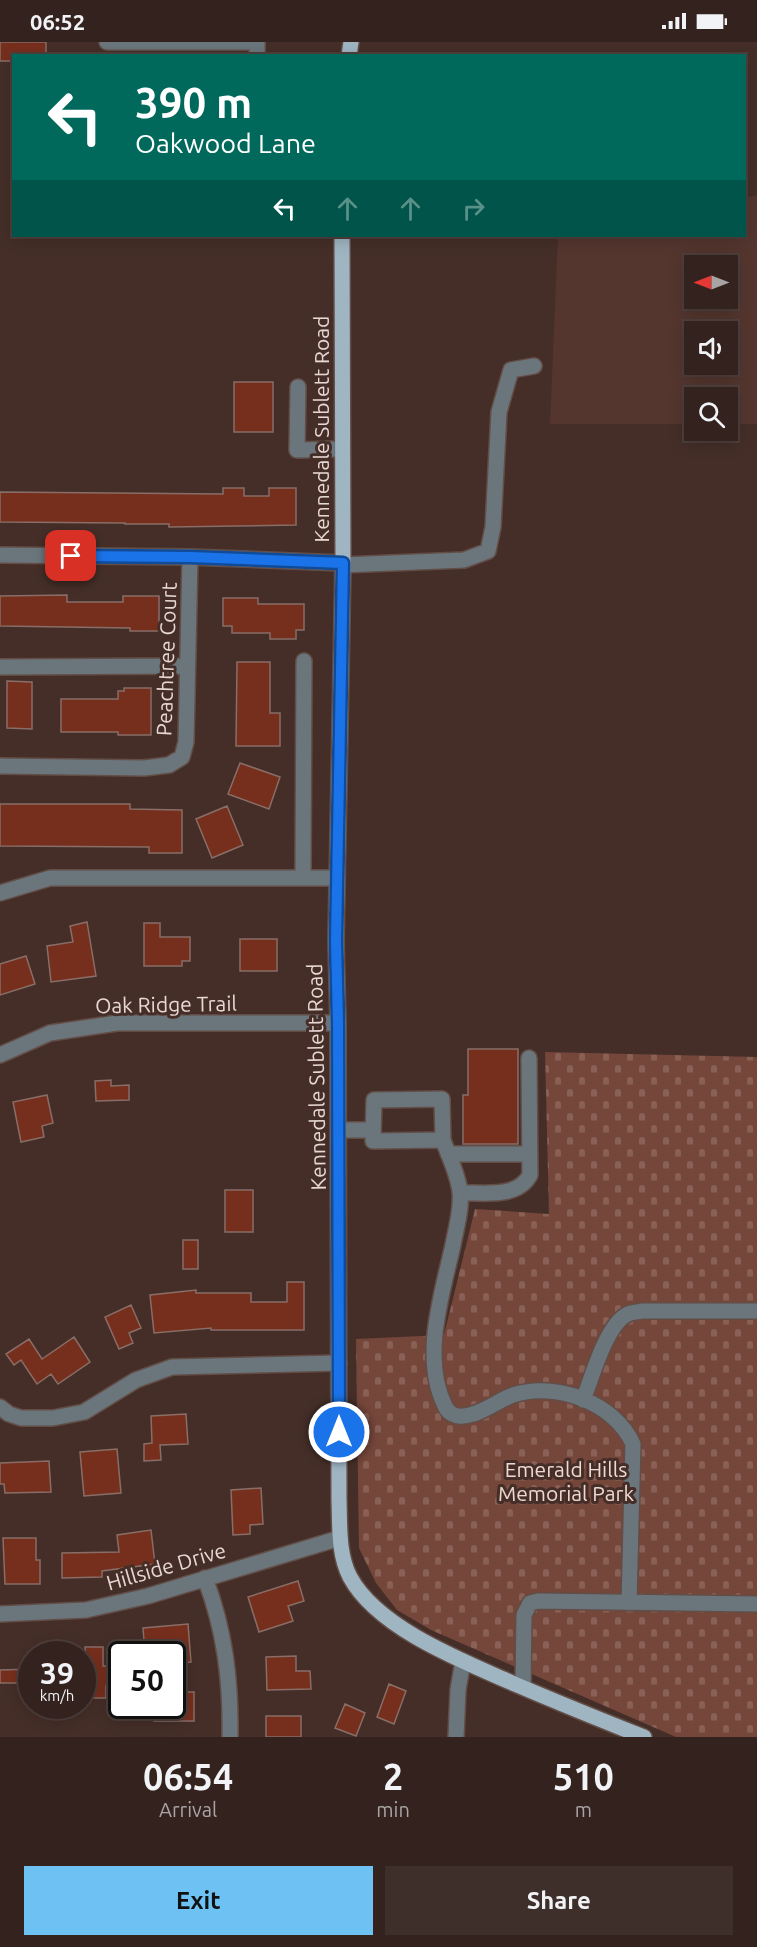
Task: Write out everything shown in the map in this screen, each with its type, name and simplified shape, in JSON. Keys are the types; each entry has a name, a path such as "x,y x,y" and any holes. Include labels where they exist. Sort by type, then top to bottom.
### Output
{"main road":[{"name":"Kennedale Sublett Road","path":"342,237 343,564 336,941 340,1538 344,1564 351,1579 371,1604 396,1625 463,1661 644,1737"}],"street":[{"path":"107,42 257,42 256,54"},
{"path":"0,555 190,557 343,564 464,560 488,551 493,527 500,412 511,370 534,366"},
{"path":"298,387 297,450 342,449"},
{"name":"Peachtree Court","path":"0,766 144,768 169,765 182,757 186,742 190,557"},
{"path":"303,878 304,661"},
{"path":"0,667 188,666"},
{"path":"0,893 50,878 337,878"},
{"name":"Oak Ridge Trail","path":"0,1056 50,1033 117,1023 338,1023"},
{"path":"460,1193 504,1192 516,1190 526,1184 530,1175 529,1058"},
{"path":"530,1154 446,1147 373,1141 374,1100 442,1099 446,1147 460,1193 458,1222 435,1321 434,1357 445,1407 452,1414 464,1416 523,1392 541,1391 592,1402 613,1416 628,1432 633,1444 629,1603"},
{"path":"339,1130 373,1130"},
{"path":"584,1400 608,1337 616,1323 627,1314 642,1311 757,1311"},
{"path":"0,1407 9,1414 21,1418 53,1418 84,1412 136,1380 172,1367 339,1363"},
{"name":"Hillside Drive","path":"0,1614 86,1610 148,1596 340,1538"},
{"path":"205,1578 224,1638 231,1699 231,1737"},
{"path":"523,1687 524,1615 530,1603 538,1601 757,1604"},
{"path":"456,1737 458,1690 463,1661"}],"shaded area":[{"path":"757,195 757,424 738,424 738,387 684,387 684,424 550,424 558,237 746,237 746,198"}],"green space":[{"name":"Emerald Hills Memorial Park","path":"545,1052 757,1057 757,1737 676,1737 431,1630 397,1610 376,1583 359,1548 356,1339 444,1335 475,1209 549,1214"}],"building":[{"path":"0,42 46,42 46,54 12,54 12,61 0,61"},
{"path":"234,382 273,382 273,432 234,432"},
{"path":"223,488 244,488 244,496 269,496 269,488 296,488 296,525 169,527 169,524 0,522 0,492 223,494"},
{"path":"67,595 67,602 123,602 123,596 159,596 159,631 130,631 130,628 0,626 0,596"},
{"path":"223,598 258,598 258,604 304,604 304,630 296,630 296,639 270,639 270,633 232,633 232,626 223,626"},
{"path":"237,662 270,662 270,713 280,713 280,746 236,746"},
{"path":"7,681 32,682 32,729 7,728"},
{"path":"124,688 151,688 151,735 118,735 118,732 61,732 61,699 118,699 118,691 124,691"},
{"path":"240,763 280,777 269,809 228,794"},
{"path":"0,804 130,804 130,809 182,810 182,853 149,853 149,847 0,846"},
{"path":"227,806 243,845 212,858 196,819"},
{"path":"87,922 96,976 51,982 47,946 73,942 70,926"},
{"path":"144,923 160,923 160,937 190,937 190,961 182,961 182,966 144,966"},
{"path":"240,939 277,939 277,971 240,971"},
{"path":"26,956 35,984 0,995 0,964"},
{"path":"468,1049 518,1049 518,1144 463,1144 463,1095 468,1095"},
{"path":"111,1080 111,1086 129,1085 129,1100 96,1101 95,1081"},
{"path":"47,1095 53,1123 42,1126 44,1137 21,1142 13,1102"},
{"path":"225,1190 253,1190 253,1232 225,1232"},
{"path":"183,1240 198,1240 198,1269 183,1269"},
{"path":"287,1282 304,1282 304,1330 211,1330 211,1328 154,1333 150,1295 196,1290 196,1293 251,1293 251,1302 287,1302"},
{"path":"131,1305 141,1328 129,1333 133,1343 119,1349 105,1317"},
{"path":"74,1337 90,1362 58,1384 51,1374 37,1384 21,1360 14,1365 6,1354 29,1339 42,1359"},
{"path":"186,1414 188,1444 160,1445 161,1460 144,1461 144,1444 152,1443 151,1416"},
{"path":"117,1449 121,1493 84,1496 80,1452"},
{"path":"49,1461 51,1492 5,1493 4,1484 0,1484 0,1463"},
{"path":"261,1488 263,1524 250,1525 250,1534 233,1535 231,1490"},
{"path":"151,1530 155,1564 102,1571 102,1577 62,1578 62,1553 119,1552 117,1535"},
{"path":"3,1538 36,1538 36,1560 40,1560 40,1584 5,1584"},
{"path":"298,1581 304,1601 288,1606 293,1621 259,1632 248,1597"},
{"path":"188,1624 191,1662 186,1663 186,1641 144,1641 143,1628"},
{"path":"96,1647 103,1647 103,1666 108,1666 106,1698 96,1698"},
{"path":"296,1656 296,1671 310,1671 311,1689 267,1690 266,1657"},
{"path":"18,1669 18,1683 0,1683 0,1670"},
{"path":"389,1684 406,1691 394,1724 377,1717"},
{"path":"186,1692 194,1692 194,1721 154,1721 154,1719 186,1719"},
{"path":"345,1704 365,1713 356,1736 335,1728"},
{"path":"266,1716 301,1716 301,1737 266,1737"}],"route":[{"path":"71,556 190,557 343,563 336,941 339,1432"}]}
